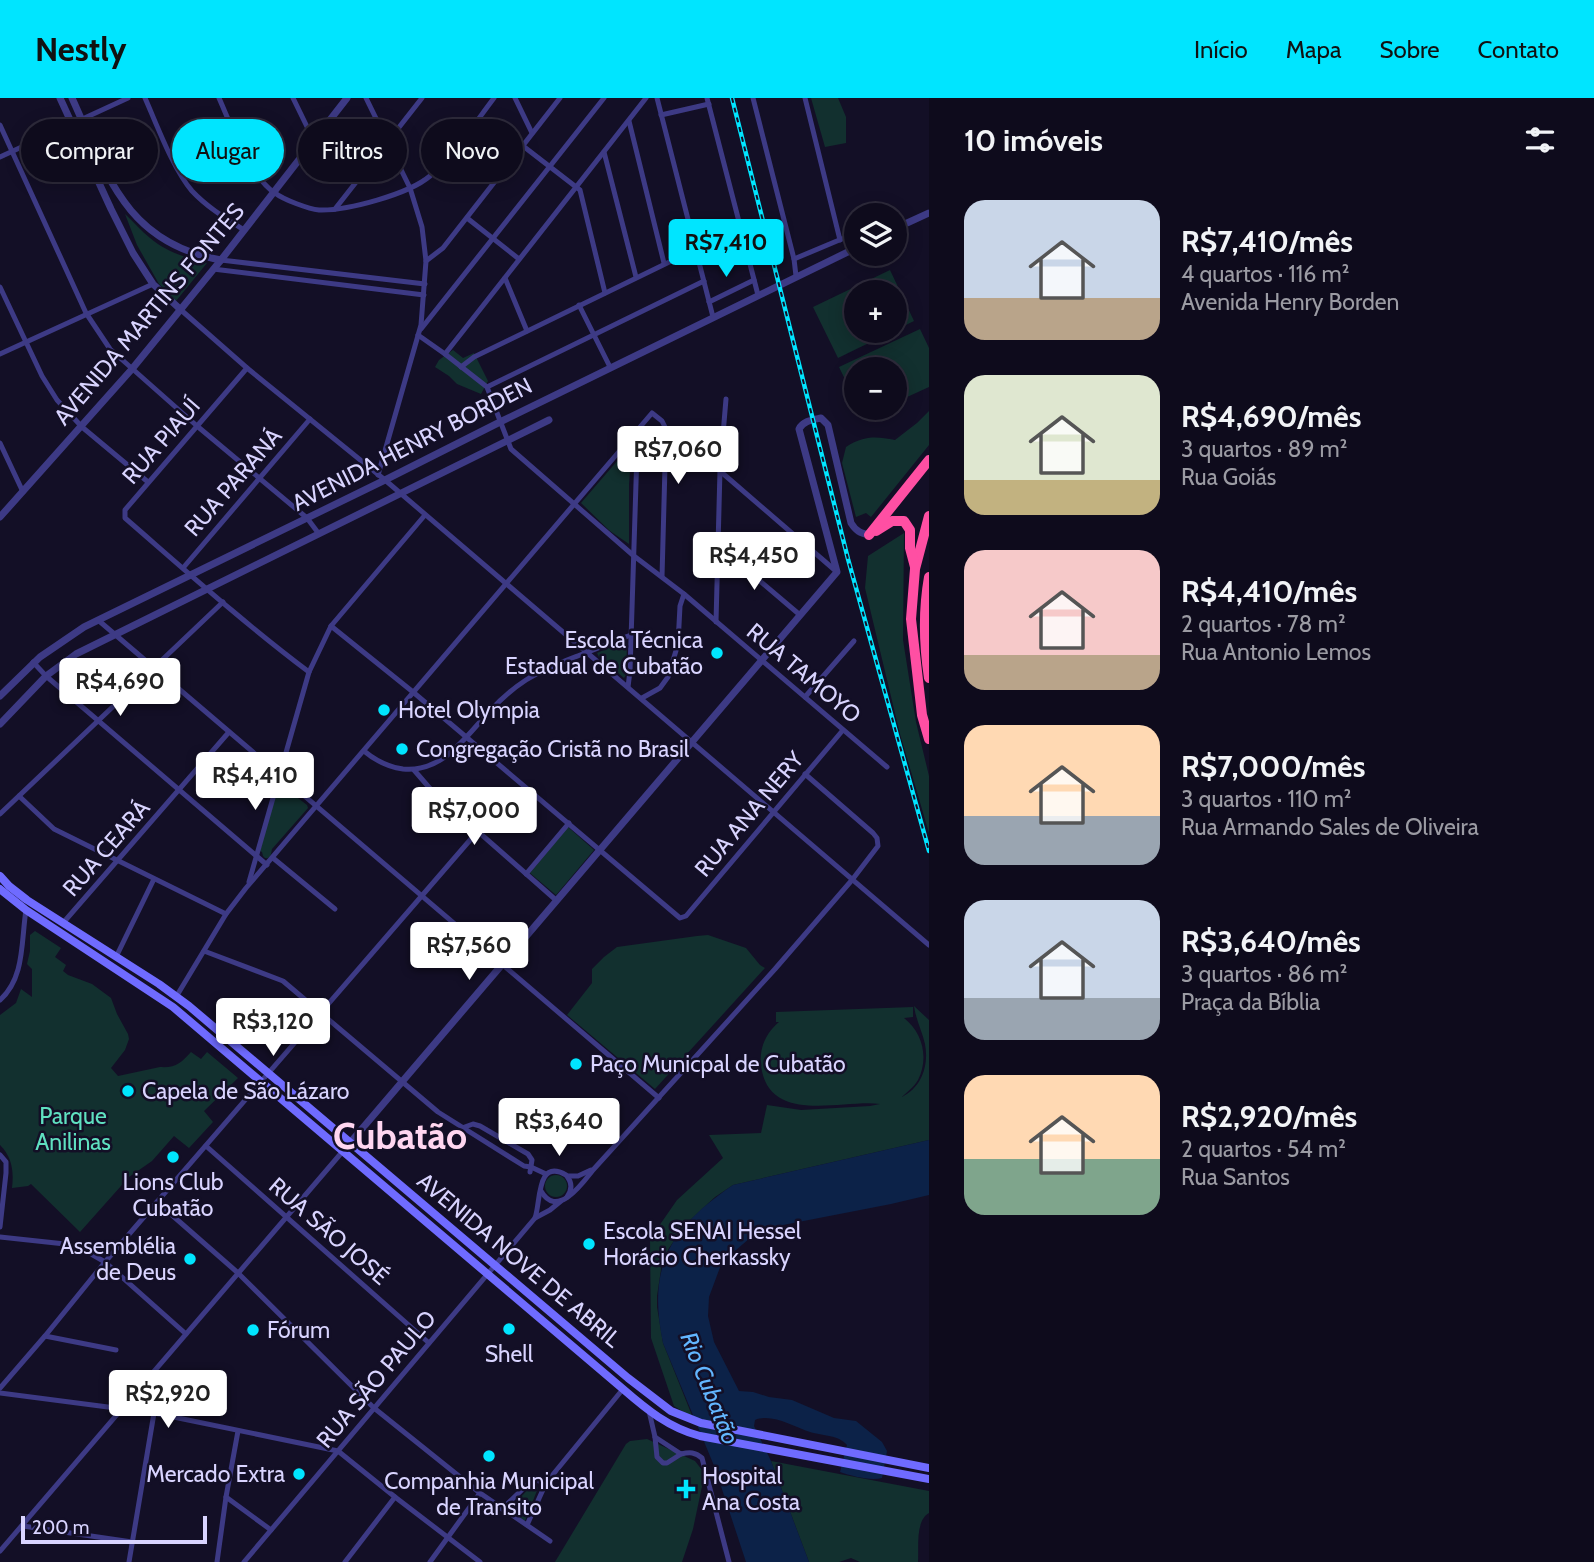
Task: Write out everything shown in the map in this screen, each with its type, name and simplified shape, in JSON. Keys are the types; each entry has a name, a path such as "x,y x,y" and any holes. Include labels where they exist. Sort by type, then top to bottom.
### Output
{"highway":[{"path":"869,535 929,460"},
{"path":"929,516 915,569 911,619 922,715 929,739"},
{"path":"869,535 892,522 904,521 910,530 915,569"},
{"path":"929,577 925,624 929,678"}],"main road":[{"name":"AVENIDA NOVE DE ABRIL","path":"0,876 27,900 177,997 658,1402 684,1418 701,1423 929,1468"},
{"name":"AVENIDA NOVE DE ABRIL","path":"0,889 26,910 173,1007 660,1419 687,1432 929,1479"},
{"path":"623,1389 629,1385 639,1387"}],"street":[{"path":"60,98 70,119"},
{"path":"72,98 82,119"},
{"path":"84,119 128,98"},
{"path":"145,98 189,188 215,212 244,230"},
{"path":"219,98 251,167 273,193 316,210 362,205 410,188 428,178 444,162 494,98"},
{"path":"293,98 303,119"},
{"name":"AVENIDA MARTINS FONTES","path":"331,119 347,98"},
{"path":"366,98 377,119"},
{"path":"405,119 422,98"},
{"path":"515,98 532,133"},
{"path":"560,98 523,146 580,190 605,293"},
{"path":"418,333 604,98"},
{"path":"445,354 646,98"},
{"path":"657,98 713,317"},
{"path":"753,98 796,276"},
{"path":"805,98 840,240"},
{"path":"662,115 708,101 758,295"},
{"path":"629,121 664,263"},
{"path":"0,125 86,313 110,349 307,518 319,534"},
{"path":"0,157 21,147"},
{"path":"604,152 636,277"},
{"name":"AVENIDA MARTINS FONTES","path":"0,517 132,369 298,161"},
{"path":"100,182 128,242 153,284 181,310 247,368 382,477 929,945"},
{"path":"112,182 142,224 175,246 195,254 221,260 425,284"},
{"path":"335,209 356,182"},
{"path":"382,477 418,333 425,284 426,261 422,227 407,182"},
{"path":"426,261 443,248 495,182"},
{"path":"907,223 929,214"},
{"path":"467,218 519,259"},
{"path":"794,259 844,238"},
{"path":"461,367 474,357 696,248"},
{"name":"AVENIDA HENRY BORDEN","path":"0,696 33,663 98,620 307,518 382,477 844,254"},
{"path":"213,270 424,295"},
{"path":"505,278 527,331"},
{"path":"709,302 754,279"},
{"path":"487,387 704,281"},
{"path":"0,354 153,284"},
{"path":"0,286 48,388 82,427 148,482"},
{"path":"579,305 610,368"},
{"path":"418,333 487,387 502,421 507,441"},
{"name":"RUA PIAUÍ","path":"247,368 125,510 125,518 309,672"},
{"path":"716,622 720,470 726,400"},
{"path":"173,1007 226,915 246,888 652,413 662,421 666,429 662,577"},
{"path":"837,572 799,429 806,422 821,418 828,425 851,523 855,530 869,535"},
{"name":"RUA PARANÁ","path":"183,568 310,419"},
{"name":"AVENIDA HENRY BORDEN","path":"0,724 46,676 76,654 549,420"},
{"path":"628,687 637,452 630,439"},
{"name":"RUA TAMOYO","path":"507,441 511,449 634,556 684,594 887,767"},
{"path":"0,443 23,492"},
{"path":"720,470 837,572"},
{"path":"246,888 309,672 331,626 425,515"},
{"path":"718,552 734,559 800,615"},
{"path":"0,1551 837,572"},
{"path":"642,698 660,688 668,677 678,644 680,606 684,594"},
{"path":"0,814 223,602"},
{"path":"98,620 659,1098"},
{"path":"331,626 600,850"},
{"path":"364,751 386,765 414,770 425,768 454,751 512,690 546,668 631,635"},
{"path":"805,697 854,641"},
{"path":"33,663 267,865"},
{"name":"RUA ANA NERY","path":"600,850 680,918 686,916 843,730"},
{"name":"RUA CEARÁ","path":"63,923 229,732"},
{"path":"414,770 433,792 558,901"},
{"name":"RUA SÃO PAULO","path":"244,1562 535,1218 576,1191 775,969 878,846 877,838 805,774"},
{"path":"19,796 54,829 226,915"},
{"path":"526,874 569,823"},
{"path":"0,1390 105,1262 477,832"},
{"path":"274,858 335,909"},
{"path":"116,957 154,879"},
{"path":"0,1000 7,994 18,971 27,900"},
{"path":"204,951 283,981 438,1112 531,1170 546,1174 557,1171 568,1177 593,1170"},
{"path":"462,1128 472,1124 480,1126 528,1154 532,1160 531,1170 545,1197 551,1201 564,1199 571,1189 568,1177"},
{"path":"508,1142 518,1128"},
{"name":"RUA SÃO JOSÉ","path":"205,1146 429,1343"},
{"path":"0,1155 6,1162 0,1227"},
{"path":"541,1188 546,1174"},
{"name":"RUA SÃO PAULO","path":"535,1218 541,1188"},
{"path":"157,1202 238,1273 374,1408 480,1493 550,1541"},
{"path":"0,1237 76,1247 105,1262 186,1334"},
{"path":"45,1336 116,1350"},
{"path":"527,1525 546,1483 623,1389"},
{"path":"0,1390 154,1413 338,1451 480,1562"},
{"path":"649,1411 656,1454 660,1461 671,1462 681,1454 692,1452 702,1458 729,1562"},
{"path":"129,1562 154,1413"},
{"path":"653,1430 660,1419"},
{"path":"217,1562 238,1431"},
{"path":"655,1437 681,1454"},
{"path":"502,1509 531,1481 546,1483"},
{"path":"430,1562 480,1493"},
{"path":"226,1497 271,1530"},
{"path":"345,1562 395,1497"},
{"path":"23,1526 132,1542"}],"green space":[{"path":"811,98 838,98 846,117 846,143 825,147"},
{"path":"125,214 163,247 207,263 176,301 159,284 137,245"},
{"path":"890,270 895,280 869,280"},
{"path":"844,292 844,343 869,343 838,358 813,307"},
{"path":"907,306 914,321 907,324"},
{"path":"920,329 929,348 929,387 907,397 907,357 860,357 890,343 907,343 907,335"},
{"path":"453,350 463,358 474,353 488,381 481,394 457,384 435,367 439,360"},
{"path":"844,365 844,377 839,367"},
{"path":"929,411 929,445 871,517 866,513 856,517 842,463 846,447 869,438 895,440"},
{"path":"628,452 631,456 629,544 610,531 581,503 624,453"},
{"path":"904,533 903,640 916,722 929,776 929,833 900,734 865,588 868,556"},
{"path":"624,641 627,644 624,678 597,653"},
{"path":"281,785 308,808 272,849 270,857 265,858 260,851 277,786"},
{"path":"568,827 594,850 556,895 530,873"},
{"name":"Parque Anilinas","path":"35,931 61,948 55,957 66,965 63,971 92,984 111,998 129,1039 125,1050 111,1068 118,1076 174,1066 191,1052 201,1059 207,1052 238,1078 204,1111 213,1122 189,1148 174,1136 152,1161 129,1177 80,1232 31,1184 12,1188 11,1165 0,1145 0,1015 16,1003 21,989 32,997 32,969 27,964 30,935"},
{"path":"708,935 746,948 765,968 655,1089 567,1015 592,983 592,969 617,947"},
{"path":"914,1006 929,1020 929,1140 733,1185 715,1197 686,1224 669,1248 662,1263 657,1307 663,1343 693,1418 674,1406 651,1338 650,1239 677,1200 723,1158 709,1135 761,1133 767,1105 801,1110 880,1104 809,1106 792,1103 777,1096 767,1084 761,1065 764,1041 779,1022 776,1022 776,1012 913,1007 913,1017 904,1018 920,1038 923,1063 918,1080 902,1097 919,1081 926,1060 925,1044"},
{"path":"556,1175 564,1178 567,1186 564,1194 556,1197 548,1194 545,1186 548,1178"},
{"path":"647,1439 695,1461 704,1477 693,1529 682,1562 555,1562 626,1444"},
{"path":"771,1461 929,1491 929,1513 920,1528 918,1562 860,1562 851,1558 839,1562 809,1562"},
{"path":"536,1484 538,1488 525,1521 508,1511 532,1485"}],"water":[{"name":"Rio Cubatão","path":"929,1140 929,1195 783,1225 750,1238 722,1262 709,1297 708,1316 714,1342 739,1391 792,1400 834,1418 856,1421 882,1442 887,1451 882,1478 855,1476 840,1472 847,1445 840,1439 810,1432 776,1419 755,1420 754,1426 771,1461 809,1562 746,1562 715,1468 663,1343 658,1292 668,1251 693,1217 733,1185"}],"railway":[{"path":"732,98 848,559 929,851"}],"place":[{"name":"Escola Técnica Estadual de Cubatão","path":"717,653"},
{"name":"Hotel Olympia","path":"384,710"},
{"name":"Congregação Cristã no Brasil","path":"402,749"},
{"name":"Paço Municpal de Cubatão","path":"576,1064"},
{"name":"Capela de São Lázaro","path":"128,1091"},
{"name":"Lions Club Cubatão","path":"173,1157"},
{"name":"Escola SENAI Hessel Horácio Cherkassky","path":"589,1244"},
{"name":"Assemblélia de Deus","path":"190,1259"},
{"name":"Shell","path":"509,1329"},
{"name":"Fórum","path":"253,1330"},
{"name":"Companhia Municipal de Transito","path":"489,1456"},
{"name":"Mercado Extra","path":"299,1474"},
{"name":"Hospital Ana Costa","path":"686,1489"}],"district":[{"name":"Cubatão","path":"400,1135"}]}
